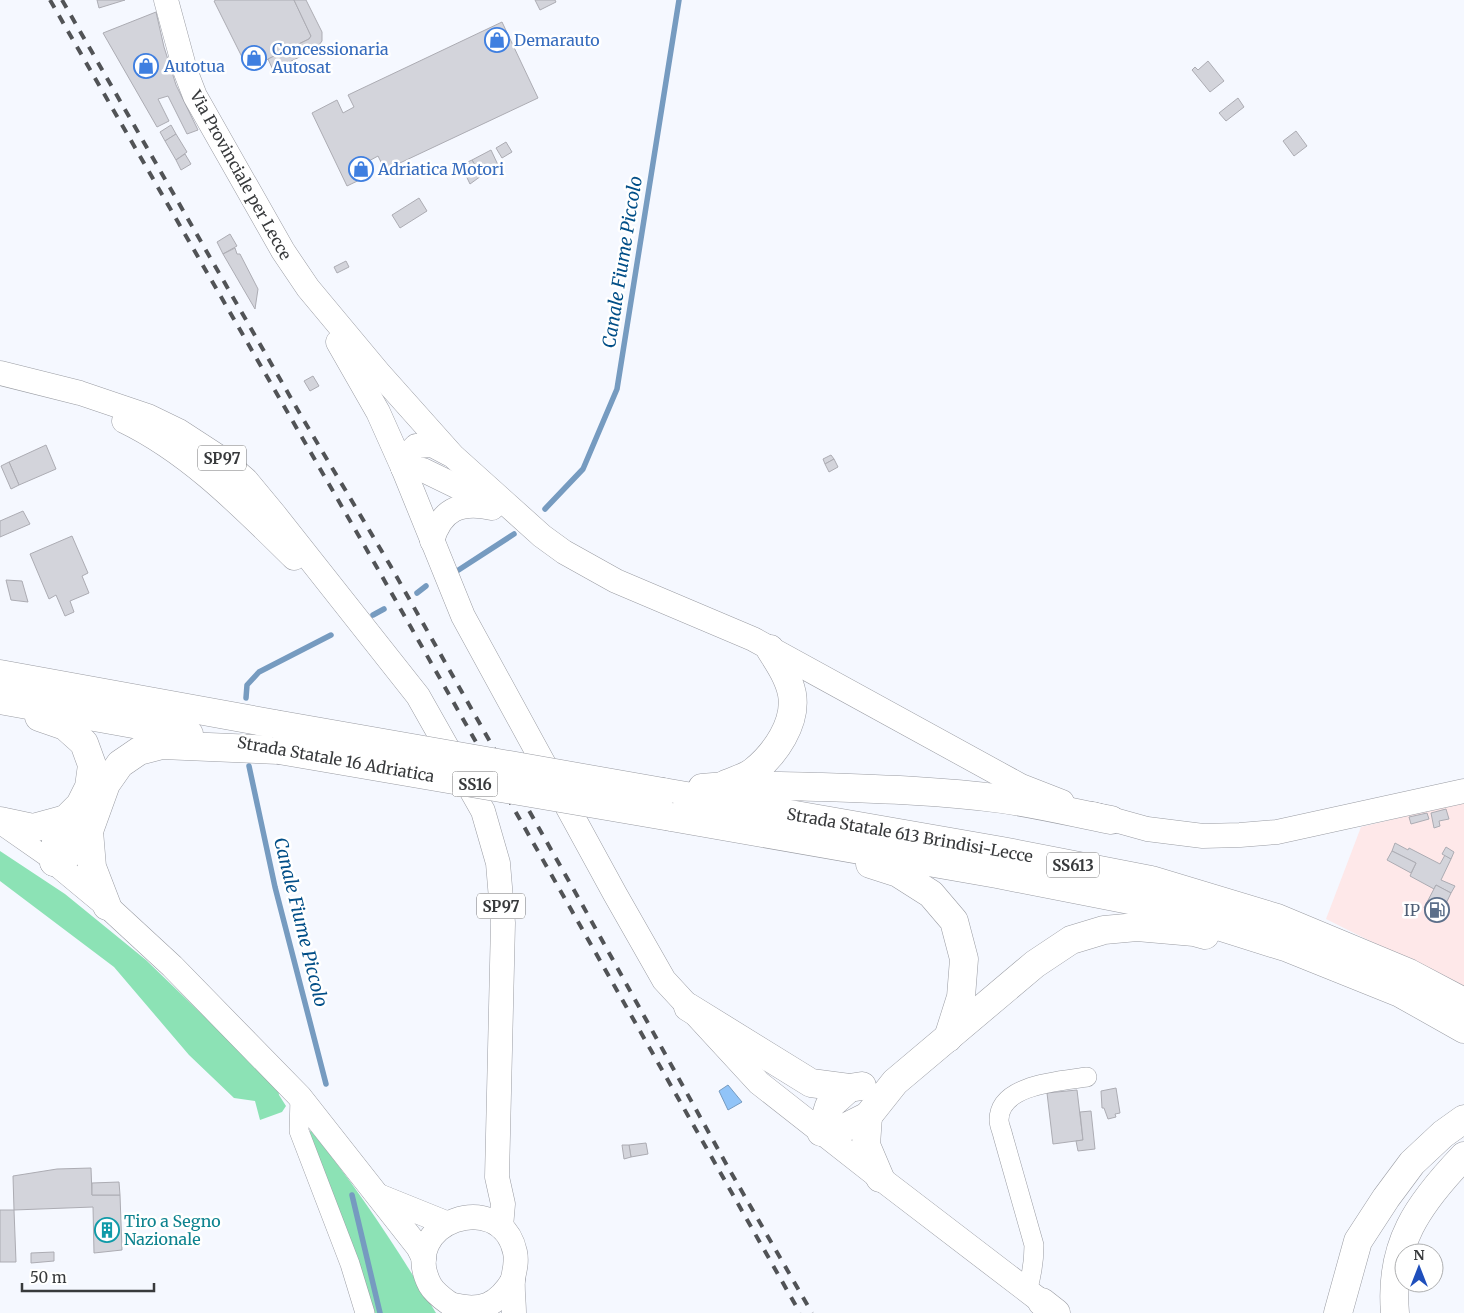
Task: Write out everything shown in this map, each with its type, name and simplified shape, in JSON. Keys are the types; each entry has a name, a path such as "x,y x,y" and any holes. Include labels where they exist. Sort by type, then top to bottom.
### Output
{"highway":[{"path":"667,805 723,786 753,772 776,749 786,730 793,707 792,694 780,665 770,649"},
{"name":"Strada Statale 16 Adriatica","path":"0,674 277,737"},
{"name":"Strada Statale 16 Adriatica","path":"0,700 277,737 667,805"},
{"name":"SS16","path":"0,705 65,726 84,743 92,765 89,787 80,805 75,850 54,862"},
{"name":"SS16","path":"78,825 120,764 139,751 162,745 277,737"},
{"path":"723,786 878,789 946,794 1003,800 1111,820"},
{"name":"Strada Statale 613 Brindisi-Lecce","path":"667,805 788,838 997,874 1145,903 1288,948 1400,993 1464,1029"},
{"name":"Strada Statale 613 Brindisi-Lecce","path":"667,805 1002,851 1151,880 1277,918 1409,973 1464,1002"},
{"path":"0,821 33,828 78,825"},
{"name":"SS16","path":"78,825 107,906"},
{"path":"788,838 898,873 932,894 954,922 964,959 961,997 948,1038"},
{"path":"849,1088 829,1106 821,1132 846,1127 868,1116 896,1082 1035,964 1071,940 1104,930 1138,927 1194,932 1245,945 1288,948"},
{"path":"688,1007 811,1083 849,1088 896,1082"},
{"path":"868,1116 866,1145 880,1178"},
{"path":"1338,1313 1358,1240 1412,1163 1443,1134 1464,1119"},
{"path":"1394,1313 1393,1292 1398,1256 1410,1225 1442,1178 1464,1156"}],"main road":[{"name":"Via Provinciale per Lecce","path":"166,0 184,70 195,96 283,252 308,288"},
{"path":"308,288 378,372 453,456 521,518 564,552 616,581 752,639 1021,786 1111,820 1147,829 1203,836 1277,832 1464,791"},
{"path":"308,288 378,412 403,468 463,616 664,980 760,1083 1042,1305"},
{"name":"SP97","path":"0,374 80,393 148,416 179,431 222,458 246,480 276,515 418,696 483,811 498,863 503,923 497,1168 503,1204 501,1227"},
{"path":"403,468 406,456 416,446 432,445 453,456"},
{"path":"403,468 423,470 521,518"},
{"path":"432,541 436,528 444,516 456,508 467,505 490,508 521,518"},
{"path":"54,862 107,906 172,966 300,1097 378,1195 418,1247 424,1258"},
{"path":"378,1195 446,1223"},
{"path":"513,1280 506,1292 494,1301 481,1307 457,1309 440,1297 431,1286 425,1273 424,1258 428,1245 435,1232 446,1223 460,1218 474,1216 488,1220 501,1227 510,1238 515,1252 516,1266 513,1280 514,1313"}],"street":[{"path":"0,825 54,862"},
{"path":"1042,1305 1032,1277 1034,1245 999,1120 1007,1099 1040,1084 1087,1077"},
{"path":"300,1097 299,1131 347,1256 365,1313"}],"shaded area":[{"path":"1464,802 1464,988 1326,919 1361,827"}],"green space":[{"path":"0,851 65,894 146,960 278,1088 279,1095 286,1106 282,1112 260,1120 255,1101 234,1098 189,1055 114,967 0,881"},
{"path":"311,1131 377,1220 436,1313 369,1313 308,1132"}],"water":[{"path":"728,1085 742,1102 728,1110 719,1091"}],"building":[{"path":"97,0 125,0 99,8"},
{"path":"294,0 311,36 309,39 248,69 214,1"},
{"path":"294,0 306,0 322,32 322,41 316,49 273,70 268,59 309,39 311,36"},
{"path":"535,0 555,0 556,2 540,10"},
{"name":"Autotua","path":"156,12 164,47 176,85 198,130 187,134 168,96 158,99 169,121 157,127 103,33"},
{"path":"502,22 538,98 385,170 378,156 367,162 372,174 347,186 312,113 337,100 343,113 354,107 348,95"},
{"path":"1208,61 1224,81 1210,92 1192,70 1195,67 1198,70"},
{"path":"1238,98 1244,107 1226,121 1219,113"},
{"path":"171,125 176,134 165,141 160,132"},
{"path":"1296,131 1307,146 1294,156 1283,141"},
{"path":"176,134 187,152 176,160 165,141"},
{"path":"506,142 512,152 502,158 496,148"},
{"path":"491,150 498,165 481,176 472,160"},
{"path":"185,154 191,164 181,170 176,160"},
{"path":"472,160 481,176 470,184 461,165"},
{"path":"419,198 427,211 400,228 392,215"},
{"path":"230,234 237,246 223,254 217,242"},
{"path":"235,248 258,289 255,309 223,254"},
{"path":"346,261 349,267 337,273 334,267"},
{"path":"313,376 319,386 310,391 304,381"},
{"path":"46,445 56,469 19,485 9,462"},
{"path":"831,455 834,459 825,464 823,459"},
{"path":"834,459 838,467 829,472 825,464"},
{"path":"9,462 19,485 11,489 1,466"},
{"path":"23,511 30,524 0,537 0,521"},
{"path":"72,536 88,573 82,576 89,593 70,601 74,612 65,616 56,595 49,599 30,554"},
{"path":"6,580 22,581 28,602 11,600"},
{"path":"1446,809 1449,819 1439,821 1440,826 1434,828 1431,813"},
{"path":"1427,813 1429,819 1411,824 1409,817"},
{"path":"1395,843 1440,864 1445,855 1451,859 1441,880 1455,886 1451,893 1436,885 1434,889 1410,876 1416,863 1392,851"},
{"path":"1446,847 1454,852 1451,859 1442,854"},
{"path":"1392,851 1416,863 1411,873 1387,860"},
{"path":"1436,885 1451,893 1440,916 1424,908"},
{"path":"1116,1088 1120,1113 1115,1114 1116,1117 1108,1119 1104,1108 1102,1108 1101,1091"},
{"path":"1077,1090 1083,1140 1053,1144 1047,1093"},
{"path":"1091,1111 1095,1149 1078,1151 1076,1141 1083,1140 1080,1112"},
{"path":"646,1143 648,1154 631,1157 629,1145"},
{"path":"622,1145 629,1145 631,1157 624,1159"},
{"name":"Tiro a Segno Nazionale","path":"91,1168 92,1195 120,1195 122,1250 94,1253 93,1207 14,1210 13,1176 57,1169"},
{"path":"119,1182 120,1195 92,1195 92,1183"},
{"path":"0,1210 14,1210 16,1262 0,1262"},
{"path":"54,1252 54,1261 31,1263 31,1253"}],"waterway":[{"name":"Canale Fiume Piccolo","path":"545,509 583,469 617,389 679,0"},
{"name":"Canale Fiume Piccolo","path":"457,571 514,534"},
{"name":"Canale Fiume Piccolo","path":"417,593 426,586"},
{"name":"Canale Fiume Piccolo","path":"373,615 384,609"},
{"name":"Canale Fiume Piccolo","path":"246,698 247,685 259,672 331,635"},
{"name":"Canale Fiume Piccolo","path":"249,766 275,887 326,1084"},
{"name":"Canale Fiume Piccolo","path":"352,1195 380,1313"}],"railway":[{"path":"50,0 379,571 800,1313"},
{"path":"62,0 303,419 390,565 729,1169 812,1313"}],"place":[{"name":"Demarauto","path":"497,40"},
{"name":"Concessionaria Autosat","path":"254,58"},
{"name":"Autotua","path":"146,66"},
{"name":"Adriatica Motori","path":"361,169"},
{"name":"IP","path":"1437,910"},
{"name":"Tiro a Segno Nazionale","path":"107,1230"}]}
